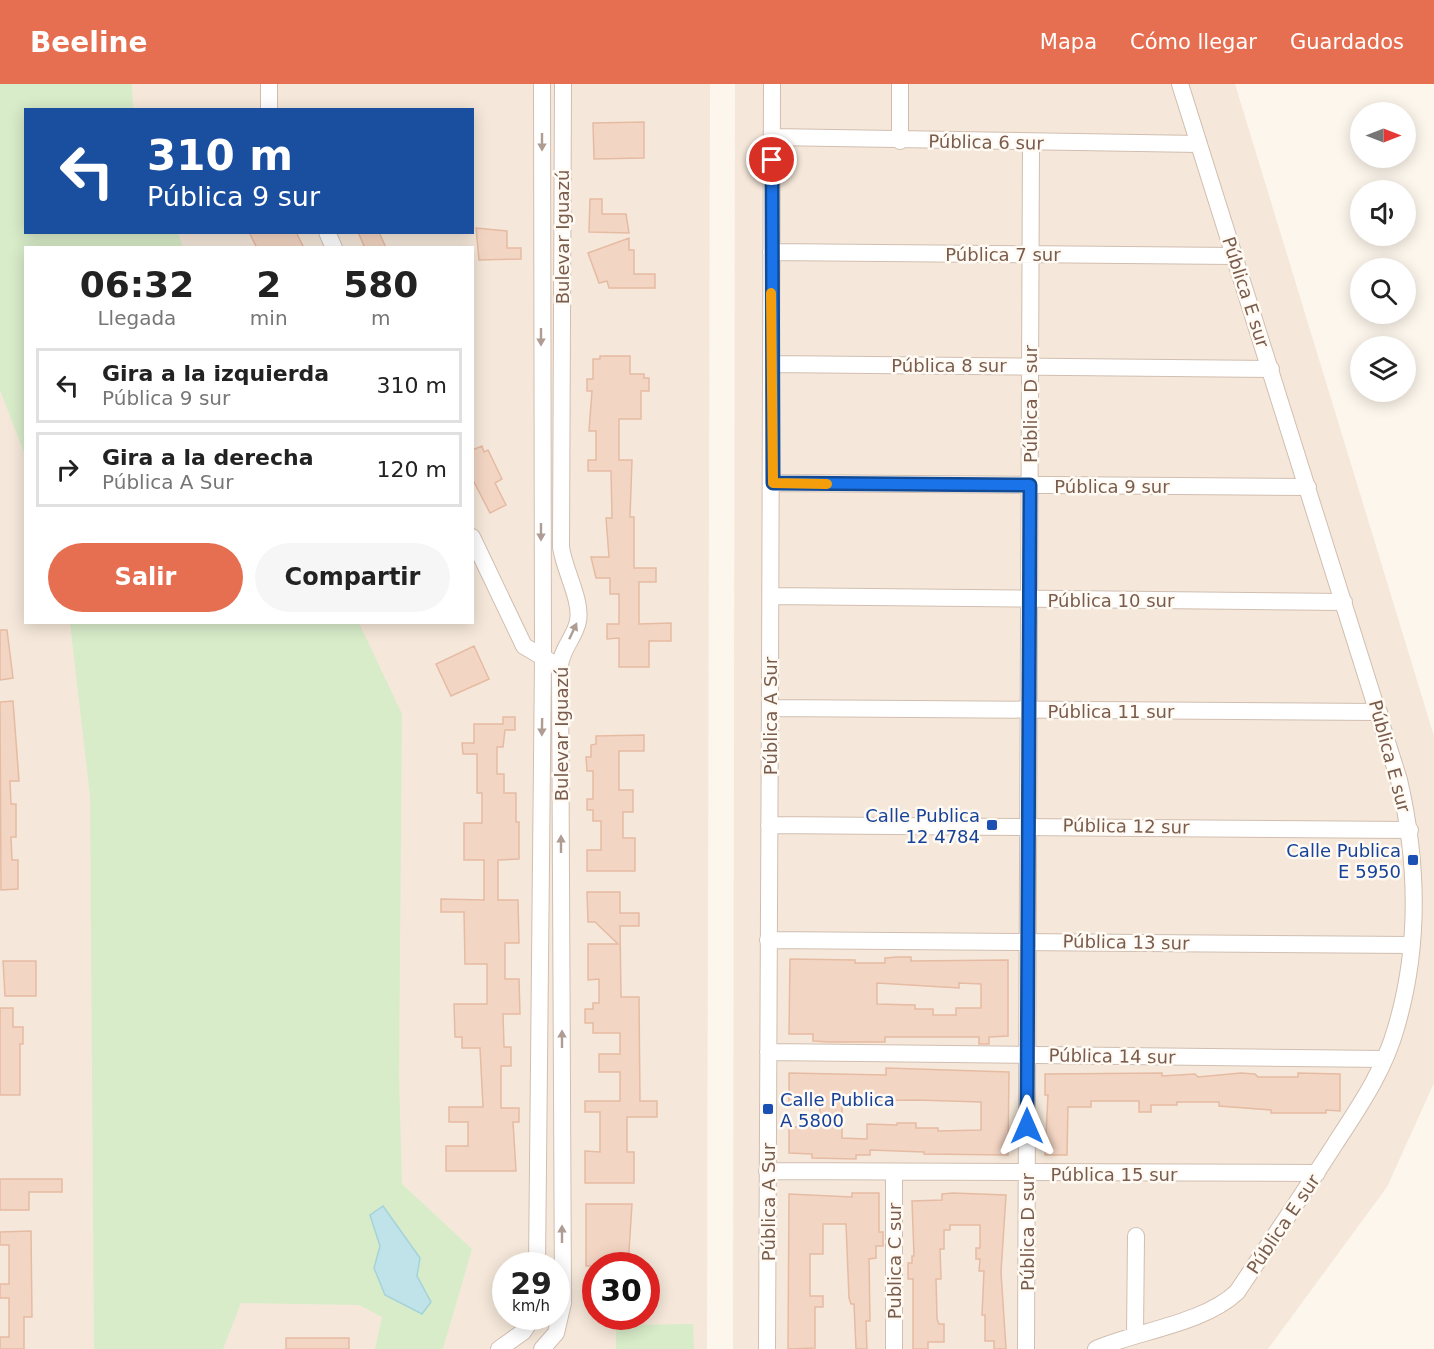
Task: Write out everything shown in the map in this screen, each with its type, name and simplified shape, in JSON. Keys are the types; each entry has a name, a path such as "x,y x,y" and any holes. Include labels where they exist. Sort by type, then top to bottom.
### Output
{"street":[{"path":"269,84 269,108"},
{"name":"Bulevar Iguazú","path":"537,1252 543,659 542,84"},
{"name":"Bulevar Iguazú","path":"560,1252 560,665 561,656 578,621 576,598 563,565 562,84"},
{"name":"Pública A Sur","path":"767,1349 768,940 773,483 772,84"},
{"path":"900,84 900,141"},
{"name":"Pública E sur","path":"1096,1349 1135,1334 1205,1313 1225,1303 1237,1292 1369,1091 1385,1059 1401,1008 1411,945 1414,886 1410,830 1379,712 1180,84"},
{"name":"Pública 6 sur","path":"772,137 900,141 1199,144"},
{"name":"Pública D sur","path":"1026,1349 1031,143"},
{"name":"Pública 7 sur","path":"771,252 1234,256"},
{"path":"541,274 562,274"},
{"name":"Pública 8 sur","path":"772,364 1271,369"},
{"name":"Pública 9 sur","path":"773,483 1308,487"},
{"path":"474,541 524,646 543,659 560,665"},
{"path":"542,567 555,563 563,565"},
{"name":"Pública 10 sur","path":"771,596 1344,602"},
{"name":"Pública 11 sur","path":"770,708 1379,712"},
{"name":"Pública 12 sur","path":"769,825 1029,825 1410,830"},
{"name":"Pública 13 sur","path":"768,940 1411,945"},
{"path":"540,984 561,984"},
{"name":"Pública 14 sur","path":"768,1053 1385,1059"},
{"name":"Pública 15 sur","path":"767,1172 1317,1173"},
{"name":"Publica C sur","path":"894,1173 894,1349"},
{"path":"1135,1334 1136,1236"},
{"path":"499,1349 524,1330"},
{"name":"Bulevar Iguazú","path":"542,1349 557,1330"}],"shaded area":[{"path":"0,84 710,84 707,1349 0,1349"},
{"path":"735,84 1235,84 1434,736 1434,1083 1387,1187 1268,1349 733,1349"}],"green space":[{"path":"0,84 132,84 133,108 24,108 24,234 178,234 183,246 24,246 24,452 0,390"},
{"path":"70,624 359,624 402,714 399,1076 402,1184 472,1249 443,1349 375,1349 382,1317 359,1305 241,1303 223,1349 94,1349 90,796"},
{"path":"660,1324 693,1324 694,1349 616,1349 616,1330 660,1330"}],"water":[{"path":"383,1206 420,1258 417,1276 431,1302 422,1314 385,1295 374,1268 380,1246 370,1215"}],"building":[{"path":"644,122 644,158 594,159 593,123"},
{"path":"590,199 602,199 602,214 626,214 629,233 589,232"},
{"path":"476,228 507,231 507,248 521,248 521,259 479,260"},
{"path":"250,234 297,234 303,246 256,246"},
{"path":"359,234 380,234 385,246 364,246"},
{"path":"629,238 629,250 634,250 634,274 655,274 655,288 609,288 607,281 599,283 588,253"},
{"path":"600,356 630,356 630,374 644,374 644,378 649,378 649,391 641,391 641,419 619,419 619,460 632,460 630,517 634,517 634,568 656,568 656,582 639,582 639,624 671,623 671,641 649,641 649,667 619,667 619,638 607,639 607,624 619,624 619,594 610,594 610,578 596,578 591,557 609,557 606,518 612,518 611,471 588,471 588,460 596,460 596,431 589,431 592,391 587,391 587,379 593,379 593,359 600,359"},
{"path":"482,446 484,452 488,450 502,479 495,483 506,505 490,513 474,482 474,449"},
{"path":"0,630 7,630 13,678 0,680"},
{"path":"474,646 489,679 451,696 436,664"},
{"path":"13,701 19,781 10,781 11,804 16,804 16,837 11,837 12,860 18,860 18,889 1,890 0,702"},
{"path":"503,717 515,717 515,730 505,730 503,747 497,747 497,774 504,774 504,793 516,793 519,859 498,860 498,900 518,900 519,943 505,943 505,979 519,979 520,1014 503,1014 504,1047 511,1047 511,1066 501,1066 501,1108 519,1108 519,1122 513,1122 516,1171 446,1171 446,1146 468,1146 468,1122 449,1122 449,1107 483,1107 480,1048 462,1048 462,1037 455,1037 454,1004 487,1004 487,964 465,964 464,912 441,912 441,899 484,900 484,860 464,860 464,823 482,823 482,793 477,793 477,754 463,754 462,743 474,743 474,724 503,724"},
{"path":"644,735 644,751 619,751 619,790 633,790 633,812 623,812 623,838 635,838 635,871 587,871 587,850 601,850 601,821 593,821 593,810 587,810 587,799 593,799 593,771 587,771 586,757 591,757 591,745 596,744 596,736"},
{"path":"587,892 620,892 620,913 639,913 639,926 620,926 621,997 639,997 640,1101 657,1101 657,1117 627,1117 627,1152 634,1152 634,1183 585,1183 585,1151 600,1152 600,1112 585,1112 585,1101 620,1101 620,1072 599,1072 599,1054 620,1054 620,1033 593,1033 593,1023 585,1023 585,1009 593,1009 593,1003 599,1003 599,979 588,980 588,944 618,944 595,922 588,922"},
{"path":"911,957 911,961 1008,960 1008,1036 989,1037 989,1044 979,1044 979,1037 885,1037 885,1042 829,1042 813,1041 813,1034 789,1034 790,959 885,963 885,958","holes":["877,983 959,988 959,983 981,984 981,1008 956,1008 956,1015 933,1015 933,1009 915,1009 915,1005 877,1004"]},
{"path":"3,961 36,961 36,996 5,996"},
{"path":"0,1008 13,1008 13,1027 23,1027 23,1044 20,1044 20,1095 0,1095"},
{"path":"886,1068 1009,1072 1008,1155 924,1154 924,1152 870,1150 870,1155 856,1155 856,1159 812,1158 812,1154 789,1153 789,1127 820,1127 820,1103 789,1104 789,1073 886,1075","holes":["842,1101 981,1102 981,1130 938,1131 938,1128 916,1128 916,1123 867,1124 867,1139 842,1138"]},
{"path":"1162,1073 1162,1076 1195,1074 1198,1077 1241,1073 1255,1074 1258,1077 1298,1077 1298,1073 1340,1074 1340,1111 1271,1113 1271,1110 1219,1106 1219,1102 1177,1102 1177,1105 1151,1105 1151,1112 1139,1112 1139,1101 1091,1101 1091,1107 1068,1107 1067,1155 1045,1155 1048,1095 1045,1095 1045,1074"},
{"path":"0,1179 62,1179 62,1192 29,1192 29,1210 0,1210"},
{"path":"852,1193 879,1193 879,1232 883,1232 883,1246 876,1246 876,1258 869,1259 870,1321 866,1321 867,1349 856,1349 854,1304 851,1304 849,1298 846,1224 823,1224 823,1254 810,1254 810,1296 823,1296 823,1307 815,1307 815,1348 788,1349 789,1194 852,1197"},
{"path":"942,1194 1006,1195 1001,1272 1006,1349 994,1349 994,1341 985,1341 985,1315 982,1315 984,1271 979,1271 980,1259 976,1259 976,1248 980,1248 980,1225 950,1225 950,1230 944,1230 944,1249 940,1249 941,1279 936,1279 937,1319 939,1324 944,1324 944,1342 928,1342 928,1349 913,1349 913,1279 908,1279 908,1263 912,1263 912,1256 914,1256 912,1201 942,1200"},
{"path":"586,1204 632,1204 629,1252 586,1252"},
{"path":"31,1231 32,1317 24,1317 24,1349 0,1349 0,1337 9,1337 9,1298 0,1298 0,1284 9,1284 9,1245 0,1245 0,1232"},
{"path":"286,1338 349,1338 349,1349 286,1349"}],"slow traffic":[{"path":"771,293 773,483 827,484"}],"place":[{"name":"Calle Publica 12 4784","path":"992,825"},
{"name":"Calle Publica E 5950","path":"1413,860"},
{"name":"Calle Publica A 5800","path":"768,1109"}],"route":[{"path":"772,160 773,483 1030,485 1027,1126"}]}
